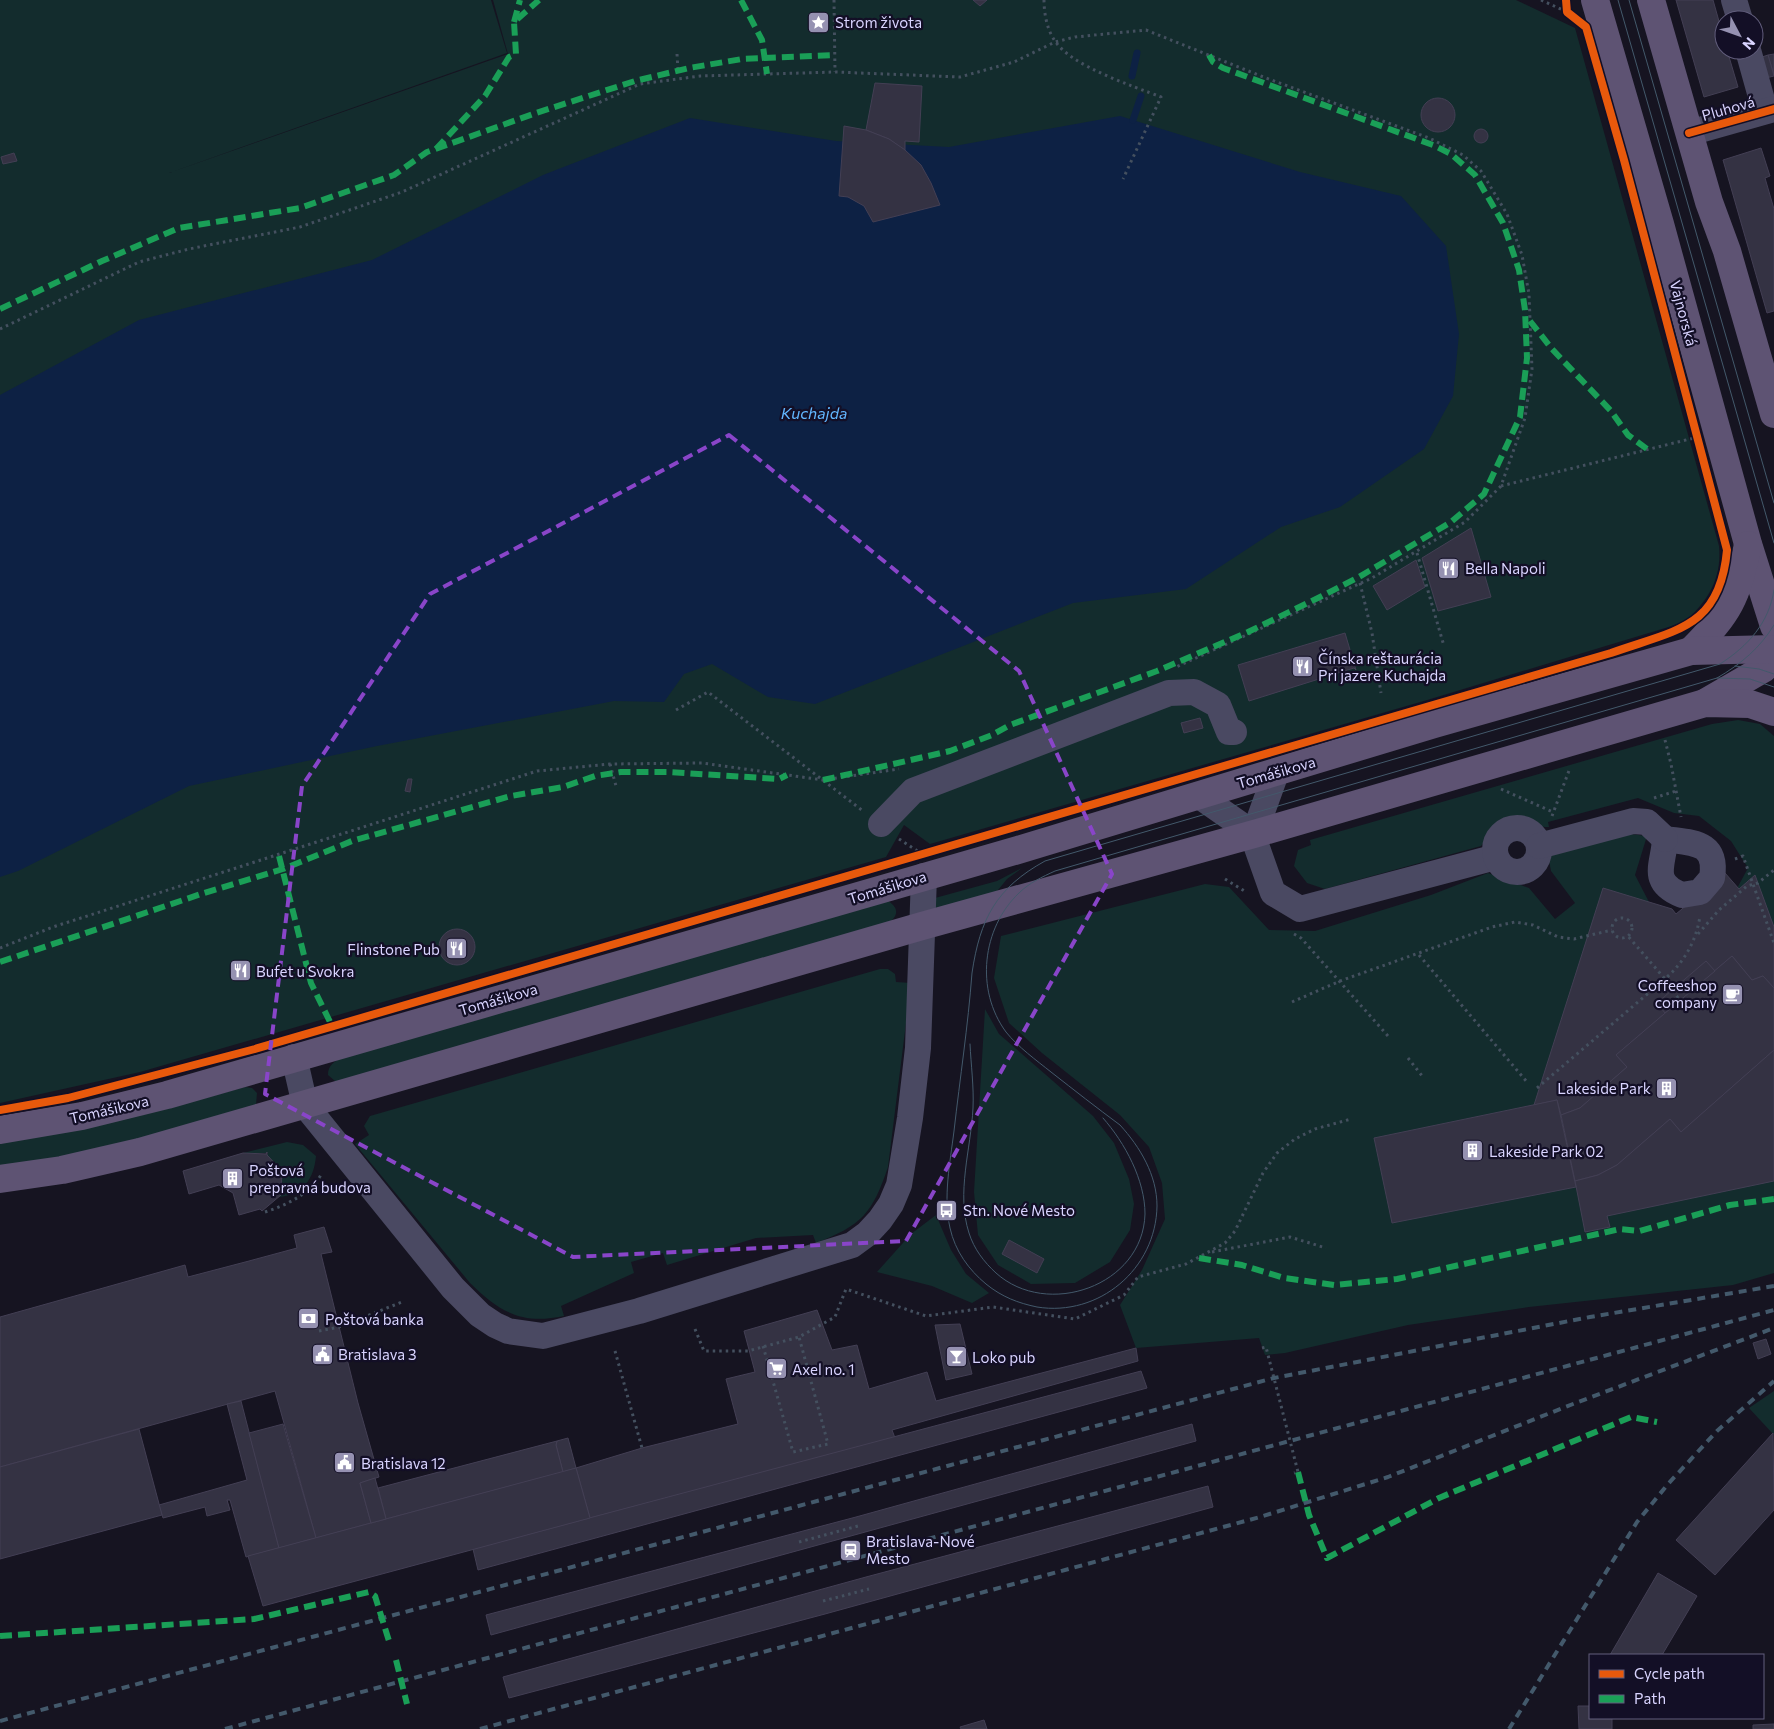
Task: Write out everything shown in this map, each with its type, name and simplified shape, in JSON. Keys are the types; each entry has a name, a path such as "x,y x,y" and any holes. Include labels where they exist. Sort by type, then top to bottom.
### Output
{"main road":[{"path":"1651,0 1709,202 1728,251 1774,414"},
{"name":"Vajnorská","path":"1582,8 1660,224 1701,380 1748,544 1774,626"},
{"path":"1691,651 1723,618 1729,607 1739,582 1748,544"},
{"name":"Tomášikova","path":"0,1130 45,1124 126,1106 294,1057 923,859 1198,795 1434,724 1691,651 1774,649"},
{"path":"0,1179 62,1170 122,1157 922,926 1254,834 1705,703 1763,669 1774,657"},
{"path":"1705,703 1750,704 1774,712"}],"street":[{"path":"1752,60 1770,110"},
{"name":"Pluhová","path":"1689,133 1770,110"},
{"path":"881,824 913,791 1169,694 1194,692 1218,705 1229,732 1234,732"},
{"path":"1254,834 1276,773"},
{"path":"1198,795 1254,834 1273,893 1300,909 1496,857 1507,870 1523,872 1536,862 1539,846 1633,821 1647,822 1674,831"},
{"path":"294,1057 305,1105 453,1288 480,1314 495,1325 508,1331 543,1336 639,1311 852,1244 867,1234 880,1220 891,1204 899,1184 910,1118 918,1048 923,859"}],"path":[{"path":"834,0 835,72"},
{"path":"1044,0 1044,14 1055,42 1080,64 1161,97 1123,179"},
{"path":"1541,0 1582,8"},
{"path":"0,329 139,262 188,249 300,228 402,192 640,84 700,76 835,72 960,77 1014,62 1055,42 1075,37 1146,30 1266,78 1429,138 1463,155 1482,171 1507,214 1522,255 1529,294 1532,369 1525,418 1501,486 1465,522 1417,552 1360,583 1224,647 1169,670"},
{"path":"677,54 678,70"},
{"path":"1695,427 1700,446"},
{"path":"1501,486 1698,437"},
{"path":"1417,552 1444,646"},
{"path":"1360,583 1372,633 1381,693"},
{"path":"676,710 708,692 881,824 923,859"},
{"path":"1663,735 1676,791 1674,831"},
{"path":"0,948 53,928 537,771 610,764 702,763 823,780 906,768"},
{"path":"610,764 616,786"},
{"path":"1497,787 1553,812"},
{"path":"1650,799 1676,791"},
{"path":"1732,860 1743,856 1774,943"},
{"path":"1537,1088 1680,966 1698,934 1719,910 1747,886 1758,883 1774,870"},
{"path":"1698,934 1701,913"},
{"path":"1624,918 1631,924 1631,930 1628,935 1618,937 1612,930 1615,921 1624,918"},
{"path":"1292,1002 1340,981 1419,955 1461,936 1515,922 1533,925 1558,937 1574,939 1612,930"},
{"path":"1628,935 1678,998"},
{"path":"1419,955 1527,1082"},
{"path":"1340,981 1388,1036"},
{"path":"1408,1058 1423,1077"},
{"path":"695,1329 704,1352 748,1351 799,1337 835,1317 846,1289 926,1316 993,1308 1075,1319 1124,1294 1138,1276 1186,1264 1210,1253 1225,1243 1235,1231 1259,1179 1276,1153 1295,1139 1315,1129 1351,1119"},
{"path":"265,1212 303,1194 315,1185 322,1175"},
{"path":"1210,1253 1290,1237 1326,1248"},
{"path":"319,1331 339,1327 402,1302"},
{"path":"763,1346 793,1452 828,1444 799,1337"},
{"path":"1262,1348 1266,1347 1280,1410 1298,1472 1294,1473"},
{"path":"615,1351 642,1448"},
{"path":"799,1542 858,1526"},
{"path":"823,1601 869,1589"}],"highlighted area":[{"path":"729,435 1019,671 1112,874 906,1241 573,1257 265,1094 302,786 430,594"}],"green space":[{"path":"0,0 491,0 507,53 169,173 508,54 493,0 1516,0 1575,28 1719,546 1716,579 1707,597 1685,622 1427,700 930,844 904,825 886,857 140,1072 0,1103"},
{"path":"1738,720 1760,724 1774,736 1774,1273 1733,1285 1529,1307 1408,1325 1285,1353 1265,1355 1259,1338 1136,1348 1120,1305 1142,1270 1165,1219 1162,1183 1149,1147 1120,1115 1042,1053 1009,1023 994,978 1001,936 1205,884 1229,887 1269,930 1315,931 1431,895 1488,873 1529,888 1555,919 1575,903 1551,871 1548,855 1630,834 1647,836 1635,875 1649,902 1678,921 1735,892 1748,868 1731,841 1699,816 1674,813 1638,798 1548,822 1549,827 1518,822 1512,823 1500,828 1481,846 1325,889 1307,883 1294,866 1298,850 1311,845 1310,840 1712,724"},
{"path":"1022,868 1007,879 994,895 924,916 935,898 997,881"},
{"path":"888,901 895,907 896,913 893,919 886,925 347,1081 335,1081 328,1075 330,1066 342,1057"},
{"path":"880,969 888,969 895,974 896,982 911,983 888,1167 876,1196 863,1216 844,1230 816,1243 813,1235 756,1238 667,1265 663,1253 631,1262 634,1273 561,1306 564,1316 535,1319 523,1317 512,1314 491,1302 470,1283 355,1144 369,1135 364,1126 370,1116"},
{"path":"985,1009 999,1034 1093,1116 1114,1143 1129,1179 1134,1204 1130,1230 1110,1262 1075,1283 1031,1284 998,1265 978,1235 974,1192"},
{"path":"245,1087 252,1088 257,1093 256,1105 146,1139 52,1159 0,1167 0,1143 205,1098"},
{"path":"287,1142 303,1145 316,1156 315,1164 310,1178 301,1189 280,1197 268,1153 243,1153"},
{"path":"936,1215 951,1250 966,1274 989,1293 972,1303 932,1286 877,1272 911,1234"},
{"path":"1774,1391 1774,1435 1749,1408"}],"water":[{"name":"Kuchajda","path":"1120,116 1300,172 1401,196 1446,246 1459,334 1453,396 1424,449 1340,507 1281,527 1186,589 1073,603 815,704 768,697 712,664 684,674 664,702 614,701 377,746 189,786 18,871 0,877 0,395 139,320 372,260 543,175 690,118 836,141 949,147"}],"building":[{"path":"973,0 987,0 980,6"},
{"path":"1676,0 1713,0 1716,10 1714,10 1714,60 1730,60 1738,87 1704,97"},
{"path":"1774,54 1774,75 1768,55"},
{"path":"1768,55 1774,76 1762,79 1756,60 1764,60 1764,56"},
{"path":"875,83 922,86 919,142 905,141 905,150 889,139 866,130"},
{"path":"1438,98 1445,99 1450,103 1454,108 1454,122 1450,127 1445,131 1438,132 1431,131 1426,127 1422,122 1421,115 1422,108 1426,103 1431,99"},
{"path":"844,126 866,130 889,139 905,150 921,165 940,205 873,222 864,206 848,197 839,196"},
{"path":"1481,129 1486,131 1488,136 1486,141 1481,143 1476,141 1474,136 1476,131"},
{"path":"1761,148 1770,176 1765,178 1774,209 1774,311 1767,313 1723,160"},
{"path":"14,153 17,161 3,164 1,157"},
{"path":"1471,528 1491,597 1438,611 1422,558"},
{"path":"1416,560 1425,587 1387,610 1373,586"},
{"path":"1345,633 1356,670 1354,668 1249,701 1238,665"},
{"path":"1200,718 1203,728 1184,733 1181,723"},
{"path":"408,779 412,779 410,792 405,791"},
{"path":"1725,873 1739,889 1755,875 1774,927 1774,988 1763,976 1752,980 1732,956 1616,1055 1627,1067 1580,1108 1561,1115 1557,1100 1534,1105 1603,888 1672,909 1676,914"},
{"path":"457,929 469,935 475,947 469,959 457,965 445,959 439,947 445,935"},
{"name":"Lakeside Park","path":"1732,956 1752,980 1763,976 1774,988 1774,1050 1681,1132 1670,1119 1617,1165 1598,1175 1575,1181 1561,1115 1580,1108 1627,1067 1616,1055"},
{"path":"1706,961 1715,971 1665,1013 1657,1003"},
{"path":"1774,1050 1774,1181 1607,1216 1610,1227 1585,1232 1575,1181 1598,1175 1617,1165 1670,1119 1681,1132"},
{"name":"Lakeside Park 02","path":"1557,1100 1576,1187 1392,1223 1374,1138"},
{"name":"Poštová prepravná budova","path":"267,1152 267,1155 282,1171 281,1195 262,1211 260,1209 239,1215 233,1193 219,1185 189,1194 183,1171 243,1153 266,1154"},
{"path":"324,1227 332,1252 321,1254 358,1403 379,1477 360,1483 371,1523 316,1538 275,1391 0,1467 0,1317 185,1265 188,1277 297,1248 294,1235"},
{"path":"1009,1240 1044,1259 1037,1273 1002,1254"},
{"path":"817,1310 832,1350 857,1345 869,1389 927,1372 936,1401 1136,1348 1138,1361 892,1430 895,1438 590,1518 576,1468 642,1448 738,1424 726,1379 755,1372 744,1331"},
{"path":"960,1324 972,1374 946,1380 935,1325"},
{"path":"1766,1339 1771,1354 1758,1359 1753,1343"},
{"path":"1141,1371 1147,1388 478,1570 473,1549"},
{"path":"241,1401 279,1548 246,1557 230,1500 227,1500 230,1510 207,1516 205,1507 163,1518 159,1505 247,1480 227,1404"},
{"path":"283,1424 316,1538 279,1548 249,1433"},
{"path":"1192,1424 1196,1441 491,1635 486,1615 856,1517"},
{"path":"139,1429 162,1515 0,1559 0,1467"},
{"path":"1773,1433 1774,1510 1715,1575 1676,1540"},
{"path":"568,1438 576,1468 563,1472 556,1445 557,1441"},
{"path":"557,1441 556,1445 563,1472 386,1519 378,1488"},
{"path":"576,1468 590,1518 263,1606 248,1556"},
{"path":"375,1478 386,1519 371,1523 360,1483"},
{"path":"1208,1486 1213,1507 825,1614 509,1698 503,1677 866,1577"},
{"path":"1658,1573 1697,1596 1663,1654 1611,1654"},
{"path":"1578,1706 1589,1706 1589,1719 1612,1719 1612,1729 1579,1729"},
{"path":"984,1720 987,1729 961,1729 960,1727"},
{"path":"1774,1724 1774,1729 1753,1729 1753,1725"}],"waterway":[{"path":"1132,76 1137,53"},
{"path":"1133,120 1141,96"}],"tram line":[{"path":"1618,0 1774,543"},
{"path":"1629,0 1774,503"},
{"path":"1774,590 1767,613 1756,633 1740,649 1720,664 1045,861 1014,882 1002,894 986,921 975,954 972,973 947,1192 948,1216 952,1236 968,1266 992,1289 1017,1301 1037,1307 1060,1308 1082,1304 1102,1296 1120,1284 1135,1268 1147,1250 1154,1229 1157,1206 1154,1183 1146,1162 1134,1143 1120,1125 1011,1038 996,1015 987,979 990,941 1007,907 1023,889 1055,871 1717,678 1749,655 1763,641 1774,625"},
{"path":"1735,666 1759,669 1774,674"},
{"path":"1717,678 1750,679 1774,687"},
{"path":"970,1044 973,1108 965,1171 965,1218 971,1239 984,1260 996,1273 1017,1287 1041,1293 1065,1294 1089,1288 1110,1276 1128,1260 1140,1239 1145,1214 1142,1188 1126,1150 1103,1118"}],"railway":[{"path":"0,1721 1274,1378 1590,1317 1774,1286"},
{"path":"225,1729 1774,1310"},
{"path":"480,1729 1260,1517 1388,1477 1774,1328"},
{"path":"1509,1729 1637,1522 1668,1484 1717,1431 1774,1381"}],"marked path":[{"path":"514,22 520,0"},
{"path":"436,149 485,96 509,57 516,54 514,22 539,0"},
{"path":"741,0 762,40 767,74"},
{"path":"0,309 102,261 179,228 300,208 394,175 427,152 536,113 635,81 689,68 742,59 835,55"},
{"path":"823,780 950,751 992,735 1010,725 1157,671 1248,632 1359,577 1451,522 1484,494 1520,417 1527,358 1525,310 1519,270 1503,223 1475,175 1451,154 1433,145 1223,68 1213,62 1209,55"},
{"path":"1530,321 1552,349 1611,411 1628,435 1647,449"},
{"path":"0,962 204,893 283,869 352,841 511,796 563,787 595,776 621,772 668,772 779,779 787,775"},
{"path":"279,856 311,983 332,1026"},
{"path":"1199,1258 1242,1265 1284,1278 1334,1285 1397,1279 1620,1229 1640,1231 1730,1205 1774,1199"},
{"path":"1298,1472 1309,1515 1327,1558 1439,1498 1631,1417 1657,1422"},
{"path":"0,1636 254,1619 369,1592 375,1596 389,1641"},
{"path":"396,1660 407,1704"}],"cycle path":[{"path":"0,1110 68,1098 255,1049 1611,653 1674,631 1690,622 1704,611 1715,596 1723,576 1727,550 1624,160 1586,27 1567,12 1566,0"},
{"path":"1689,133 1774,109"}],"place":[{"name":"Strom života","path":"819,22"},
{"name":"Bella Napoli","path":"1449,568"},
{"name":"Čínska reštaurácia Pri jazere Kuchajda","path":"1302,667"},
{"name":"Flinstone Pub","path":"456,949"},
{"name":"Bufet u Svokra","path":"240,971"},
{"name":"Coffeeshop company","path":"1733,994"},
{"name":"Lakeside Park","path":"1667,1088"},
{"name":"Lakeside Park 02","path":"1473,1151"},
{"name":"Poštová prepravná budova","path":"233,1179"},
{"name":"Stn. Nové Mesto","path":"947,1210"},
{"name":"Poštová banka","path":"309,1319"},
{"name":"Bratislava 3","path":"322,1354"},
{"name":"Loko pub","path":"956,1357"},
{"name":"Axel no. 1","path":"776,1369"},
{"name":"Bratislava 12","path":"345,1463"},
{"name":"Bratislava-Nové Mesto","path":"850,1550"}]}
